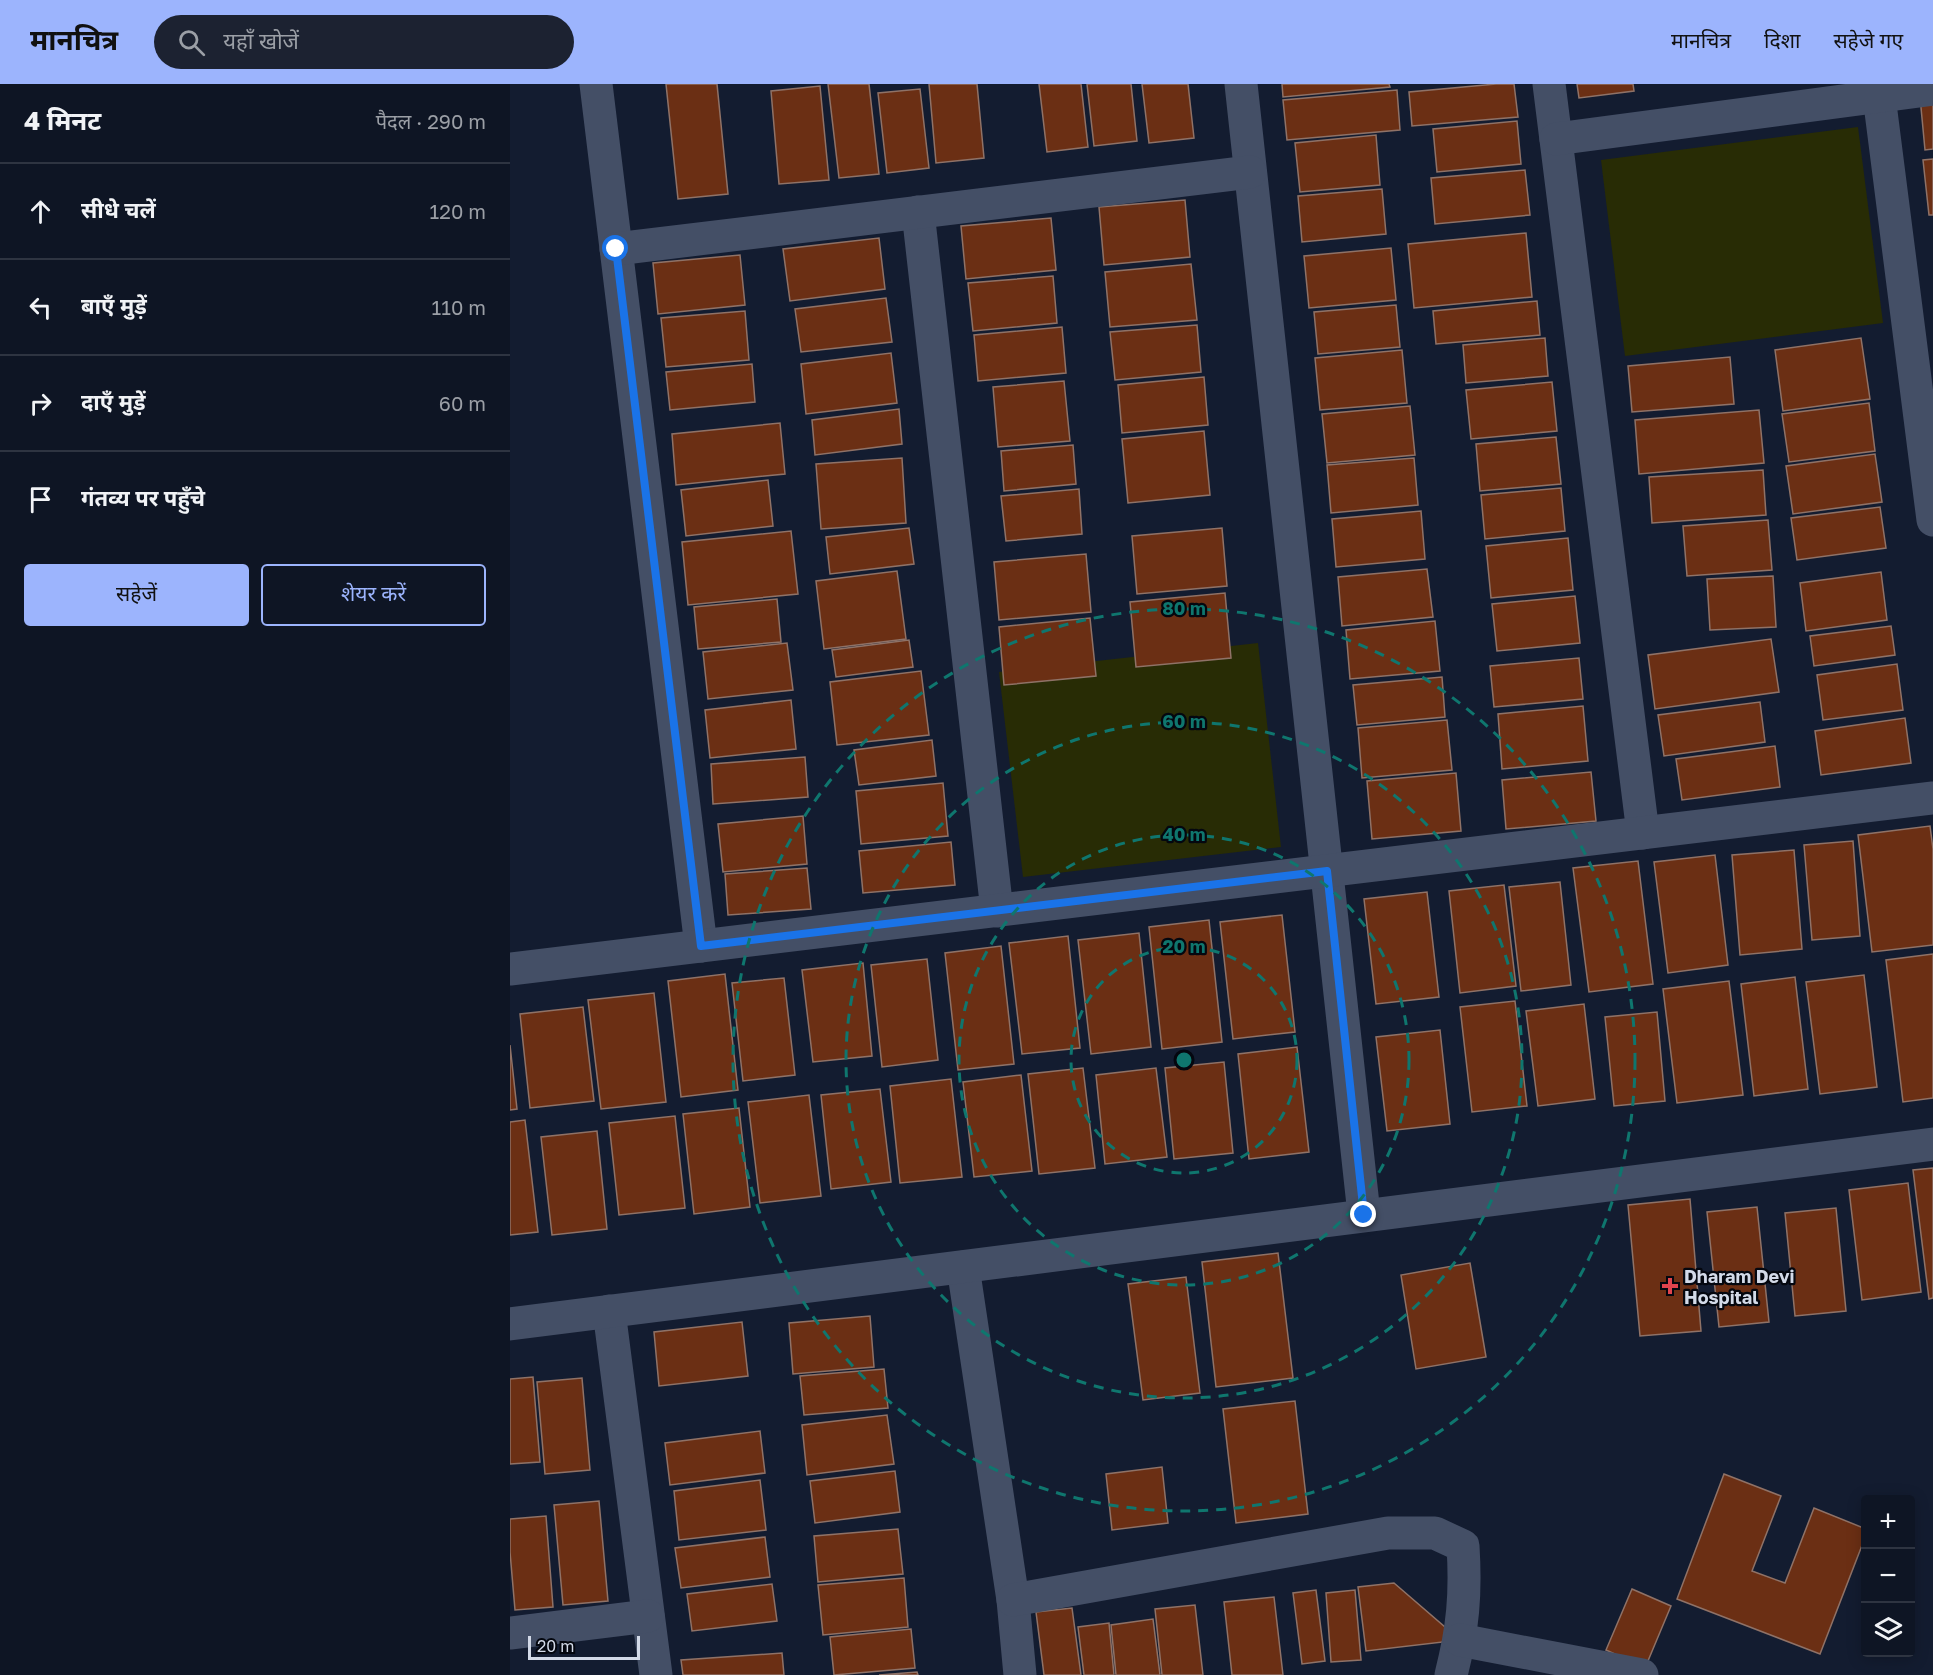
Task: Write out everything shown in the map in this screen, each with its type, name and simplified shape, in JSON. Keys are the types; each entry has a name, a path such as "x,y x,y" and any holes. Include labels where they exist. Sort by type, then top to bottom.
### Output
{"street":[{"path":"596,84 701,946"},
{"path":"1241,84 1364,1215"},
{"path":"1550,84 1643,833"},
{"path":"1556,139 1933,89"},
{"path":"1879,96 1933,520"},
{"path":"616,249 1250,172"},
{"path":"918,212 997,911"},
{"path":"510,969 1933,798"},
{"path":"510,1324 1933,1144"},
{"path":"963,1267 1013,1600 1020,1675"},
{"path":"609,1311 656,1675"},
{"path":"1013,1600 1388,1533 1436,1533 1463,1546 1465,1590 1460,1640 1451,1675"},
{"path":"510,1633 648,1617"},
{"path":"1460,1640 1642,1675"}],"green space":[{"path":"1858,127 1883,323 1625,356 1601,160"},
{"path":"1258,643 1281,847 1023,877 999,672"}],"building":[{"path":"666,84 717,84 728,194 678,199"},
{"path":"828,84 869,84 879,174 839,178"},
{"path":"929,84 977,84 984,158 936,163"},
{"path":"1039,84 1081,84 1088,147 1047,152"},
{"path":"1087,84 1131,84 1137,141 1094,146"},
{"path":"1142,84 1188,84 1194,138 1149,143"},
{"path":"1282,84 1389,84 1390,87 1283,97"},
{"path":"1514,84 1518,117 1412,126 1409,92"},
{"path":"1577,84 1633,84 1634,91 1579,98"},
{"path":"820,86 829,180 779,184 771,91"},
{"path":"920,89 929,168 887,173 878,93"},
{"path":"1397,90 1400,130 1287,140 1283,100"},
{"path":"1933,96 1933,149 1925,150 1920,97"},
{"path":"1517,121 1521,164 1437,172 1433,129"},
{"path":"1376,135 1380,185 1300,192 1295,143"},
{"path":"1933,159 1933,215 1929,215 1923,160"},
{"path":"1525,170 1530,215 1435,224 1431,178"},
{"path":"1382,189 1386,234 1302,242 1298,196"},
{"path":"1185,200 1190,257 1104,265 1099,207"},
{"path":"1051,218 1056,270 966,279 961,226"},
{"path":"1526,233 1532,297 1414,308 1408,244"},
{"path":"879,238 885,289 790,301 783,249"},
{"path":"1391,248 1396,300 1309,308 1304,256"},
{"path":"740,255 745,305 658,314 653,263"},
{"path":"1191,264 1197,320 1110,327 1105,272"},
{"path":"1053,276 1057,323 973,331 968,283"},
{"path":"886,298 892,342 801,352 795,309"},
{"path":"1537,301 1540,335 1436,344 1433,311"},
{"path":"1396,305 1400,347 1318,354 1314,312"},
{"path":"745,311 749,360 666,367 661,318"},
{"path":"1197,325 1201,372 1115,380 1110,332"},
{"path":"1062,327 1066,373 978,381 974,335"},
{"path":"1545,338 1548,376 1466,383 1463,345"},
{"path":"1861,338 1870,399 1783,411 1775,350"},
{"path":"1402,350 1407,403 1320,410 1315,358"},
{"path":"891,353 897,403 806,414 801,364"},
{"path":"1730,357 1734,404 1632,412 1628,366"},
{"path":"752,364 755,402 670,410 666,372"},
{"path":"1204,377 1208,425 1122,433 1118,385"},
{"path":"1064,381 1070,441 998,447 993,387"},
{"path":"1552,382 1557,431 1471,439 1466,390"},
{"path":"1869,403 1875,451 1789,462 1782,414"},
{"path":"1410,406 1415,455 1327,463 1322,414"},
{"path":"899,409 902,444 815,455 812,420"},
{"path":"1759,410 1764,463 1639,474 1635,420"},
{"path":"780,423 785,474 676,485 672,434"},
{"path":"1204,431 1210,495 1128,503 1122,439"},
{"path":"1556,437 1561,484 1480,491 1476,444"},
{"path":"1073,445 1076,484 1004,491 1001,451"},
{"path":"1875,454 1882,502 1793,514 1786,466"},
{"path":"902,458 906,523 821,529 816,464"},
{"path":"1414,458 1418,505 1331,513 1327,465"},
{"path":"1763,470 1766,515 1652,523 1649,477"},
{"path":"768,480 773,526 686,536 681,490"},
{"path":"1561,488 1565,531 1485,539 1481,495"},
{"path":"1079,489 1082,534 1006,541 1001,496"},
{"path":"1880,507 1886,548 1797,560 1791,518"},
{"path":"1421,511 1425,559 1336,567 1332,519"},
{"path":"1768,520 1772,570 1687,576 1683,526"},
{"path":"909,528 914,564 830,574 826,537"},
{"path":"1222,528 1227,586 1137,594 1132,536"},
{"path":"791,531 798,594 688,605 682,542"},
{"path":"1568,538 1573,590 1491,598 1486,546"},
{"path":"1086,554 1091,612 999,620 994,562"},
{"path":"1427,569 1433,617 1342,626 1338,577"},
{"path":"897,571 906,639 824,649 816,581"},
{"path":"1881,572 1887,620 1806,631 1800,583"},
{"path":"1773,576 1776,627 1710,630 1707,579"},
{"path":"1225,593 1231,658 1136,667 1130,602"},
{"path":"1575,596 1580,643 1497,651 1492,604"},
{"path":"777,599 781,642 698,649 694,607"},
{"path":"1090,618 1096,676 1004,685 999,627"},
{"path":"1435,621 1440,671 1350,679 1346,630"},
{"path":"1891,626 1895,655 1814,666 1810,636"},
{"path":"1771,639 1779,692 1655,709 1648,655"},
{"path":"909,640 913,667 836,677 832,650"},
{"path":"787,643 793,690 708,699 703,652"},
{"path":"1579,658 1583,699 1494,707 1490,666"},
{"path":"1897,664 1903,710 1823,720 1817,675"},
{"path":"921,671 929,735 837,745 830,682"},
{"path":"1442,677 1445,717 1357,725 1353,685"},
{"path":"791,700 796,749 710,758 705,710"},
{"path":"1760,702 1765,742 1664,756 1658,715"},
{"path":"1583,706 1588,761 1502,769 1498,714"},
{"path":"1905,718 1911,763 1821,775 1815,731"},
{"path":"1447,720 1452,770 1362,778 1358,728"},
{"path":"932,740 936,776 859,785 854,750"},
{"path":"1775,746 1780,787 1682,800 1676,759"},
{"path":"805,757 808,797 713,804 711,764"},
{"path":"1591,772 1596,821 1506,829 1502,780"},
{"path":"1456,773 1461,831 1372,839 1367,781"},
{"path":"943,783 948,836 861,844 856,791"},
{"path":"803,816 807,864 723,872 718,824"},
{"path":"1930,826 1933,849 1933,945 1872,952 1858,835"},
{"path":"1853,841 1860,936 1812,940 1804,845"},
{"path":"951,842 955,885 863,893 859,851"},
{"path":"1794,850 1802,949 1740,955 1732,855"},
{"path":"1715,855 1728,965 1668,973 1654,862"},
{"path":"1638,861 1653,984 1589,992 1573,868"},
{"path":"807,868 811,909 728,915 725,874"},
{"path":"1560,882 1571,985 1521,991 1509,887"},
{"path":"1504,885 1516,986 1460,993 1449,891"},
{"path":"1427,892 1439,997 1376,1004 1364,899"},
{"path":"1282,915 1295,1032 1233,1039 1220,922"},
{"path":"1209,920 1222,1042 1162,1049 1149,927"},
{"path":"1139,933 1151,1047 1091,1054 1078,940"},
{"path":"1068,936 1080,1048 1022,1054 1009,943"},
{"path":"1001,946 1014,1064 958,1070 945,953"},
{"path":"1933,954 1933,1098 1903,1102 1886,960"},
{"path":"927,959 938,1060 882,1067 871,965"},
{"path":"863,963 872,1056 813,1062 802,970"},
{"path":"725,974 738,1090 681,1097 668,981"},
{"path":"1864,975 1877,1087 1820,1094 1806,982"},
{"path":"1795,977 1808,1089 1754,1096 1741,984"},
{"path":"784,978 795,1075 743,1081 732,983"},
{"path":"1729,981 1743,1095 1677,1103 1663,989"},
{"path":"654,993 666,1102 601,1109 588,1000"},
{"path":"1515,1001 1527,1106 1472,1112 1460,1007"},
{"path":"1584,1004 1595,1099 1538,1106 1526,1011"},
{"path":"583,1007 594,1101 530,1108 520,1014"},
{"path":"1657,1012 1665,1101 1614,1106 1605,1017"},
{"path":"1440,1030 1450,1124 1387,1131 1376,1037"},
{"path":"510,1045 517,1109 510,1110"},
{"path":"1297,1047 1309,1152 1249,1159 1238,1054"},
{"path":"1224,1062 1233,1153 1174,1159 1165,1068"},
{"path":"1083,1068 1095,1168 1039,1174 1028,1074"},
{"path":"1156,1068 1167,1157 1105,1164 1096,1075"},
{"path":"1021,1075 1032,1171 974,1177 963,1082"},
{"path":"951,1079 962,1177 900,1183 890,1086"},
{"path":"880,1089 891,1182 831,1189 821,1095"},
{"path":"809,1095 821,1196 760,1203 748,1102"},
{"path":"739,1108 750,1207 694,1214 683,1114"},
{"path":"675,1116 685,1208 619,1215 609,1123"},
{"path":"525,1120 538,1232 510,1235 510,1122"},
{"path":"597,1131 607,1229 552,1235 541,1137"},
{"path":"1933,1168 1933,1298 1929,1299 1913,1170"},
{"path":"1908,1183 1921,1292 1862,1300 1849,1190"},
{"path":"1690,1199 1701,1331 1640,1336 1628,1205"},
{"path":"1757,1207 1769,1322 1719,1327 1707,1212"},
{"path":"1836,1208 1846,1311 1795,1316 1785,1213"},
{"path":"1278,1253 1293,1378 1216,1387 1202,1262"},
{"path":"1470,1263 1486,1357 1416,1369 1401,1275"},
{"path":"1186,1277 1200,1393 1143,1400 1128,1284"},
{"path":"870,1316 874,1367 793,1374 789,1323"},
{"path":"742,1322 748,1376 659,1386 654,1332"},
{"path":"884,1369 888,1408 804,1415 800,1376"},
{"path":"533,1377 540,1462 510,1464 510,1379"},
{"path":"582,1378 590,1470 545,1474 537,1382"},
{"path":"1295,1401 1308,1514 1236,1523 1223,1409"},
{"path":"887,1415 894,1464 807,1475 802,1425"},
{"path":"760,1431 765,1473 670,1485 665,1443"},
{"path":"1162,1467 1168,1523 1112,1530 1106,1474"},
{"path":"895,1471 900,1512 815,1523 810,1481"},
{"path":"1724,1474 1781,1496 1752,1571 1785,1583 1814,1508 1861,1527 1861,1548 1820,1654 1677,1599"},
{"path":"760,1480 766,1530 679,1540 674,1491"},
{"path":"599,1501 608,1601 563,1605 554,1505"},
{"path":"546,1516 553,1607 515,1610 510,1552 510,1519"},
{"path":"898,1529 903,1574 818,1582 814,1536"},
{"path":"765,1537 770,1577 681,1588 675,1548"},
{"path":"904,1578 908,1627 823,1635 818,1585"},
{"path":"1394,1583 1460,1640 1366,1651 1358,1587"},
{"path":"772,1584 777,1621 692,1631 687,1594"},
{"path":"1632,1589 1671,1606 1645,1668 1606,1650"},
{"path":"1316,1590 1325,1661 1302,1664 1293,1593"},
{"path":"1355,1590 1361,1660 1331,1662 1326,1593"},
{"path":"1274,1597 1283,1675 1232,1675 1224,1602"},
{"path":"1195,1605 1203,1675 1162,1675 1155,1609"},
{"path":"1072,1608 1081,1675 1044,1675 1036,1612"},
{"path":"1153,1619 1160,1675 1116,1675 1111,1625"},
{"path":"1109,1623 1114,1675 1084,1675 1078,1627"},
{"path":"911,1629 915,1668 834,1675 830,1637"},
{"path":"782,1653 784,1675 683,1675 681,1660"},
{"path":"917,1672 918,1675 879,1675"}],"place":[{"name":"Dharam Devi Hospital","path":"1670,1286"}],"route":[{"path":"616,249 701,946 1327,871 1364,1215"}]}
